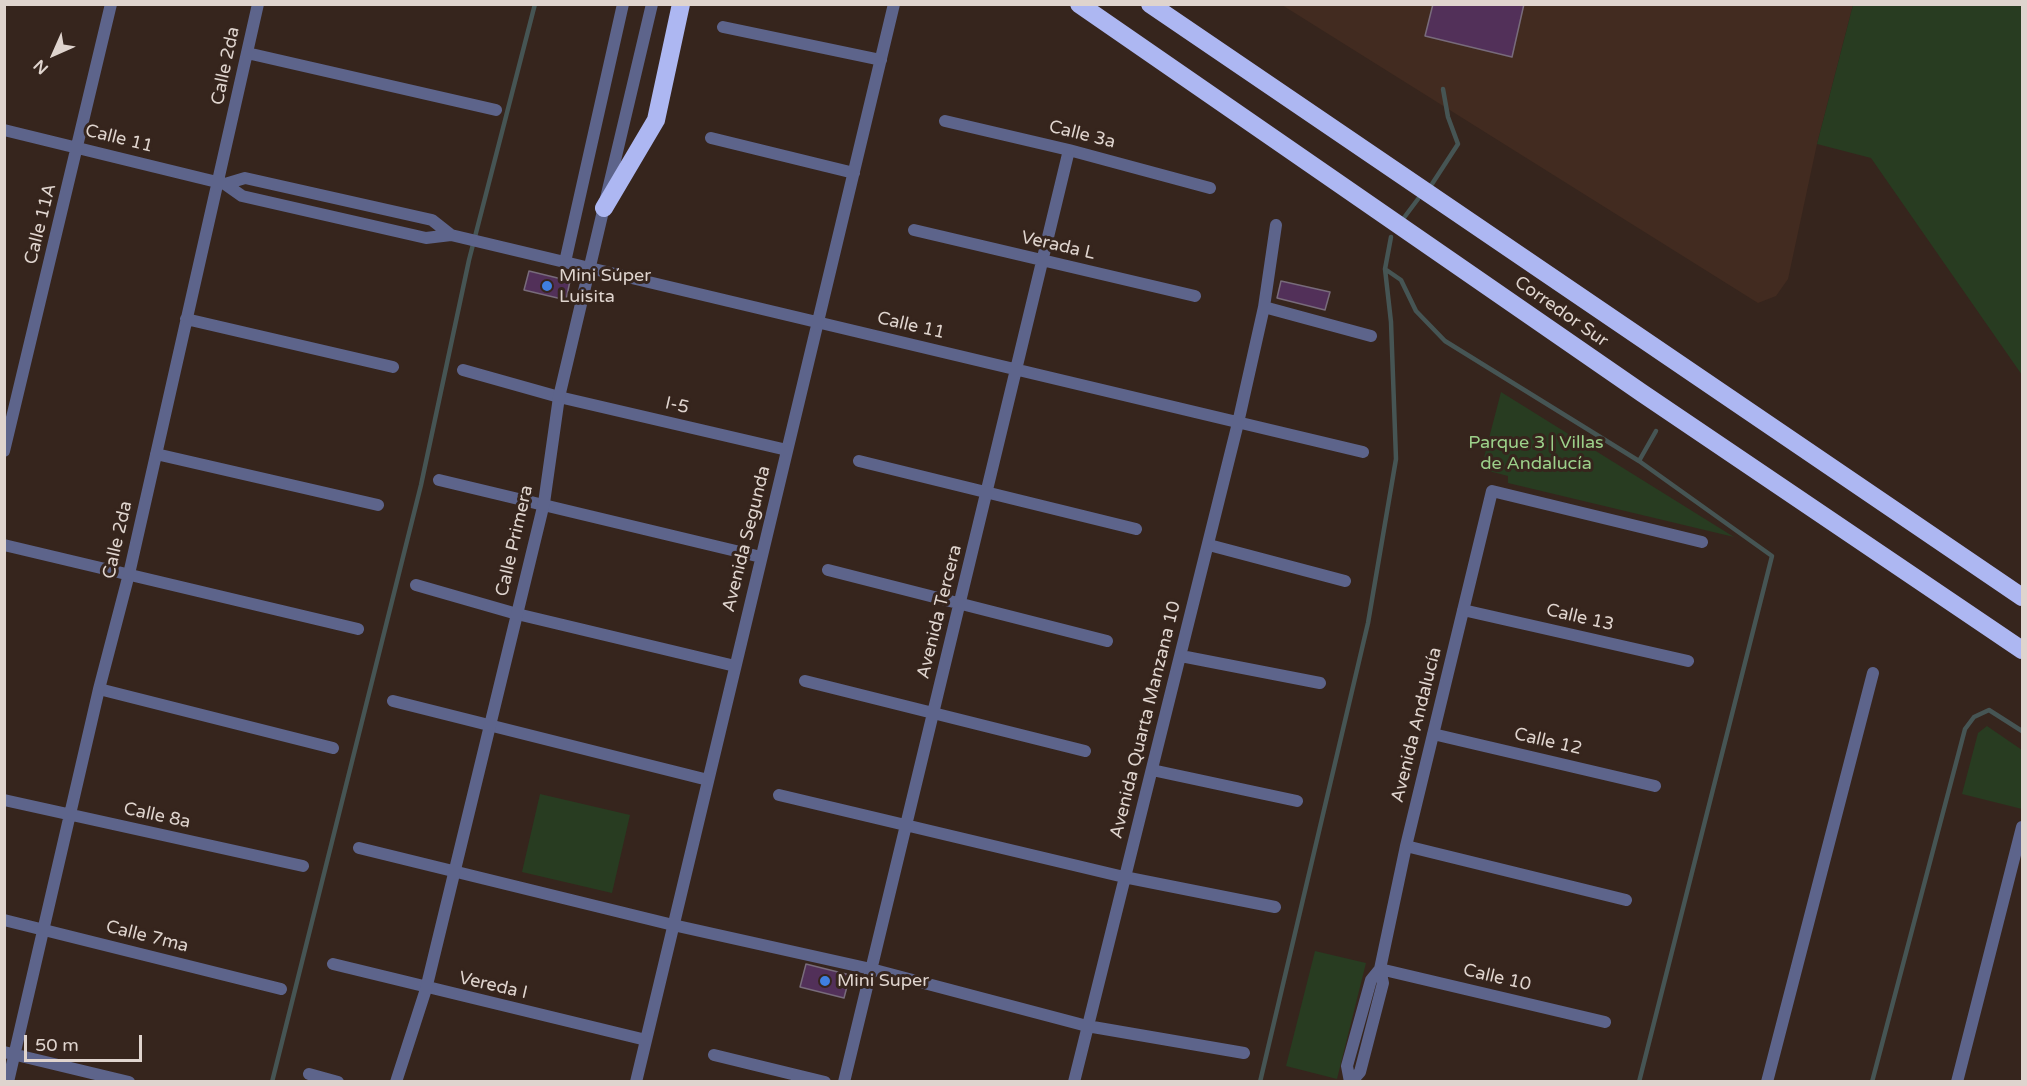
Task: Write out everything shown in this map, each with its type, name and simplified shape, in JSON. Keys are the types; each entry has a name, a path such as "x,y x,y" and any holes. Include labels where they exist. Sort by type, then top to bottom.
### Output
{"highway":[{"path":"604,208 656,120 681,4"},
{"name":"Corredor Sur","path":"1079,4 1642,393 2022,650"},
{"name":"Corredor Sur","path":"1150,4 2022,597"},
{"path":"1160,4 1212,46"}],"street":[{"name":"Calle 11A","path":"4,451 111,4"},
{"name":"Calle 2da","path":"8,1082 9,1054 43,930 99,689 129,574 186,319 222,183 258,4"},
{"path":"564,262 623,4"},
{"name":"Calle Primera","path":"396,1082 426,988 544,503 559,397 652,4"},
{"name":"Avenida Segunda","path":"636,1082 894,4"},
{"path":"723,27 881,60"},
{"path":"247,53 495,110"},
{"name":"Calle 3a","path":"945,121 1069,150 1210,188"},
{"name":"Calle 11","path":"4,130 222,183 242,196 426,238 457,237 484,243 1363,452"},
{"path":"711,138 854,173"},
{"name":"Avenida Tercera","path":"844,1082 1069,150"},
{"name":"Calle 11","path":"222,183 245,178 432,220 457,237"},
{"path":"340,217 344,201"},
{"name":"Avenida Quarta Manzana 10","path":"1074,1082 1238,423 1264,307 1276,225"},
{"name":"Verada L","path":"914,230 1195,296"},
{"path":"1264,307 1371,336"},
{"path":"186,319 393,367"},
{"name":"I-5","path":"463,370 559,397 787,450"},
{"path":"156,454 378,505"},
{"path":"859,461 1136,529"},
{"path":"439,480 544,503 761,557"},
{"name":"Avenida Andalucía","path":"1351,1082 1360,1072 1383,983 1380,969 1406,846 1492,491 1702,542"},
{"path":"4,545 358,629"},
{"path":"1209,545 1345,581"},
{"path":"828,570 1107,641"},
{"path":"416,585 517,614 735,666"},
{"name":"Calle 13","path":"1463,610 1688,662"},
{"path":"1181,656 1320,683"},
{"path":"1767,1082 1873,673"},
{"path":"805,681 1085,751"},
{"path":"99,689 333,748"},
{"path":"393,700 708,780"},
{"name":"Calle 12","path":"1433,734 1655,786"},
{"path":"1152,770 1297,801"},
{"path":"779,795 1124,878 1275,907"},
{"name":"Calle 8a","path":"4,800 303,866"},
{"path":"1957,1082 2020,852 2022,827"},
{"path":"1406,846 1626,900"},
{"path":"359,848 673,925 871,969 1087,1026 1244,1053"},
{"name":"Calle 7ma","path":"4,920 280,989"},
{"name":"Vereda I","path":"333,964 646,1040"},
{"name":"Calle 10","path":"1380,969 1605,1022"},
{"path":"9,1054 129,1082"},
{"path":"714,1055 825,1082"},
{"path":"309,1074 338,1082"}],"shaded area":[{"path":"1282,5 1853,5 1817,144 1788,279 1776,296 1758,303"}],"green space":[{"path":"1853,5 2022,5 2022,375 1871,158 1817,144"},
{"name":"Parque 3 | Villas de Andalucía","path":"1501,392 1734,537 1508,483 1508,476 1481,469"},
{"path":"1987,726 2022,750 2022,809 1962,794 1978,733"},
{"path":"540,794 630,815 612,893 522,872"},
{"path":"1315,951 1366,963 1337,1079 1286,1066"}],"building":[{"path":"1433,4 1524,4 1512,57 1425,36"},
{"name":"Mini Súper Luisita","path":"529,271 570,281 566,300 524,290"},
{"path":"1281,281 1330,292 1325,310 1277,298"},
{"name":"Mini Super","path":"806,964 850,975 844,998 800,987"}],"waterway":[{"path":"272,1082 421,485 469,260 535,4"},
{"path":"1432,184 1458,144 1448,117 1443,89"},
{"path":"1403,219 1418,199"},
{"path":"1260,1082 1368,623 1396,459 1391,322 1385,269 1391,237"},
{"path":"1385,269 1401,280 1416,311 1445,341 1639,461"},
{"path":"1639,1082 1772,556 1639,461 1656,431"},
{"path":"1872,1082 1965,729 1974,717 1989,710 2022,731"}],"place":[{"name":"Mini Súper Luisita","path":"547,286"},
{"name":"Mini Super","path":"825,981"}]}
